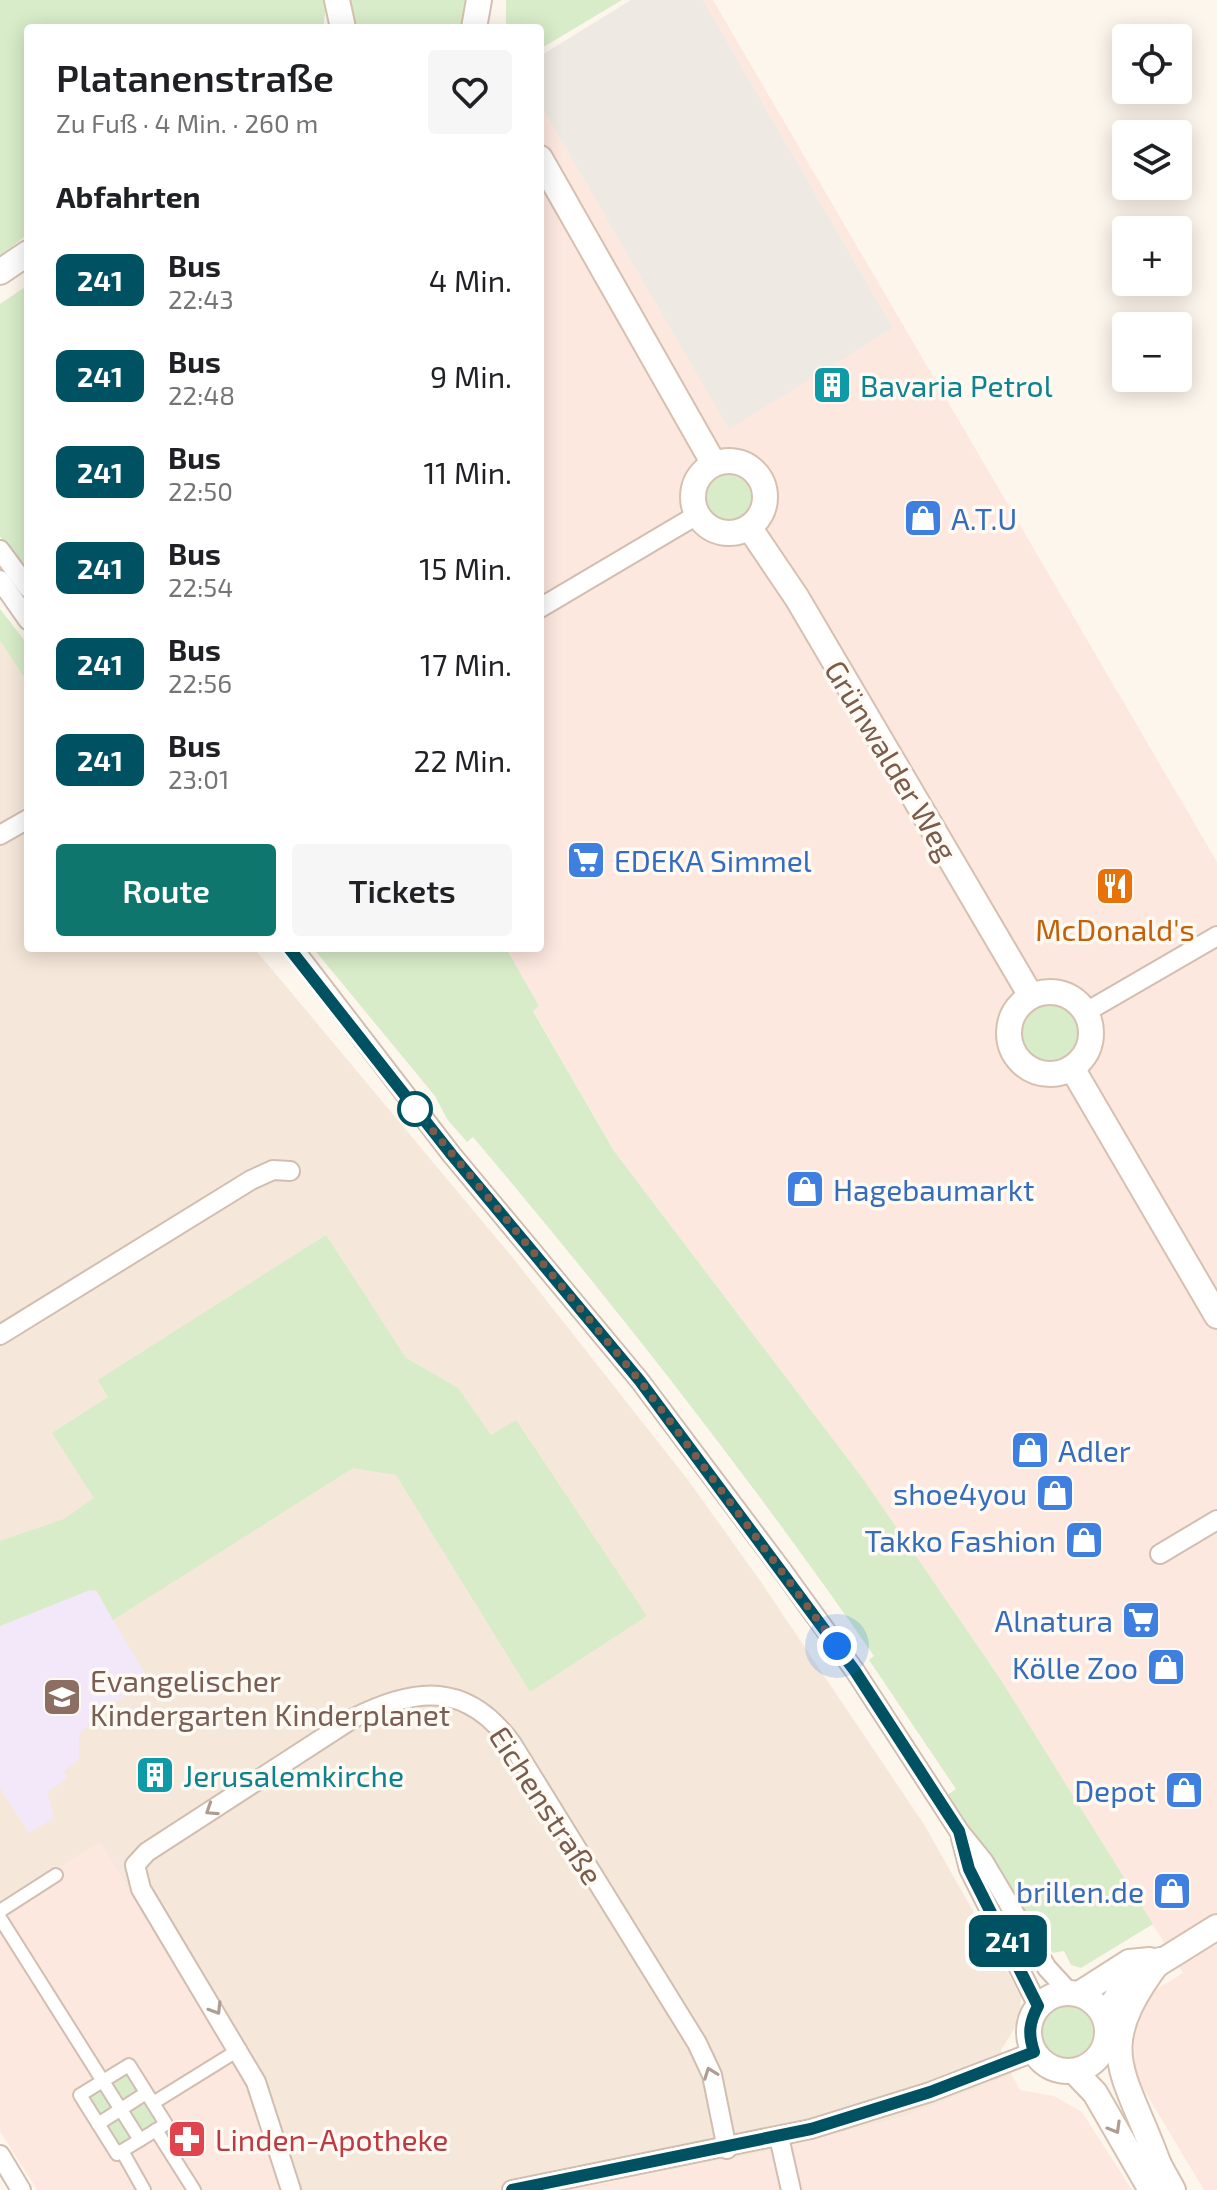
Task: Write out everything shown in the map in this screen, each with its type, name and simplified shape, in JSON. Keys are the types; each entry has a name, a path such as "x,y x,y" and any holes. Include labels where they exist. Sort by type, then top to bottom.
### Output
{"main road":[{"path":"475,24 479,0"},
{"path":"544,165 714,464"},
{"path":"0,272 24,256"},
{"path":"738,462 759,478 764,506 749,527 738,532 715,531 697,515 693,504 697,480 714,464 738,462"},
{"name":"Grünwalder Weg","path":"749,527 797,598 1031,996"},
{"path":"1056,992 1078,1002 1086,1012 1091,1041 1088,1052 1072,1068 1047,1074 1034,1071 1015,1055 1009,1033 1010,1022 1015,1011 1031,996 1056,992"},
{"path":"1072,1068 1217,1316"},
{"path":"1160,1960 1129,1962 1074,1993 1053,1996 1038,2006 1030,2028 1034,2052 1045,2064 1074,2071 1089,2066 1106,2043 1105,2017 1124,1985 1217,1927"},
{"path":"1159,2165 1121,2078 1120,2037 1134,1995 1160,1960"},
{"path":"1074,1993 1094,2003 1105,2017"},
{"path":"1100,2055 1111,2083 1173,2190"},
{"path":"1074,2071 1095,2093 1151,2190"}],"street":[{"path":"544,606 697,515"},
{"path":"0,550 24,583"},
{"path":"0,580 24,614"},
{"path":"0,835 24,821"},
{"path":"1086,1012 1217,936"},
{"path":"295,952 404,1096 673,1425 855,1671 959,1831 984,1862 1047,1968 1074,1993"},
{"path":"0,1335 251,1180 273,1170 290,1171"},
{"path":"1160,1554 1217,1520"},
{"name":"Eichenstraße","path":"291,2190 256,2082 240,2049 141,1889 135,1865 147,1852 352,1719 400,1697 428,1694 454,1697 489,1717 505,1734 657,1974 712,2075 727,2149"},
{"path":"959,1831 969,1869 1038,2006"},
{"path":"0,1911 56,1875"},
{"path":"0,1918 140,2140"},
{"path":"98,2124 121,2109 150,2098 240,2049"},
{"path":"512,2190 779,2137 930,2092 1034,2052"},
{"path":"129,2065 150,2098 166,2124 117,2154 80,2095 129,2065"},
{"path":"156,2130 194,2190"},
{"path":"779,2137 791,2190"},
{"path":"122,2151 144,2190"},
{"path":"0,2155 21,2190"}],"shaded area":[{"path":"631,0 703,0 893,328 729,429 544,111 544,54"},
{"path":"703,0 713,0 1217,862 1217,2190 1204,2190 1135,2075 1134,2033 1139,2013 1155,1990 1183,1973 1001,1680 864,1480 614,1151 533,1010 539,1006 508,952 544,952 544,111 729,428 893,328"},
{"path":"0,641 24,677 24,952 257,952 513,1258 688,1480 761,1582 925,1826 1021,1996 1020,2020 1001,2050 1012,2075 904,2117 753,2155 563,2190 284,2190 100,1843 0,1904"},
{"name":"Evangelischer Kindergarten Kinderplanet","path":"90,1590 96,1591 149,1681 99,1713 79,1735 79,1760 64,1771 67,1779 47,1792 54,1818 29,1833 0,1788 0,1626"},
{"path":"100,1842 234,2059 284,2190 37,2190 0,2131 0,1904"},
{"path":"1012,2075 1020,2090 1054,2096 1082,2112 1132,2190 563,2190 753,2155 904,2117"}],"green space":[{"path":"0,0 327,0 324,24 24,24 24,237 0,256"},
{"path":"346,0 470,0 464,24 352,24"},
{"path":"506,0 622,0 544,47 544,24 506,24"},
{"path":"24,288 24,570 0,536 0,304"},
{"path":"729,469 749,477 757,497 749,517 729,525 709,517 701,497 709,477"},
{"path":"0,609 24,640 24,677 0,641"},
{"path":"316,952 508,952 539,1006 533,1011 614,1151 864,1480 1001,1680 1153,1924 1081,1968 1071,1965 1064,1951 1053,1953 946,1796 956,1789 869,1660 874,1656 779,1523 578,1264 473,1137 467,1142 447,1119 435,1096"},
{"path":"1051,999 1075,1009 1085,1033 1075,1057 1051,1067 1027,1057 1017,1033 1027,1009"},
{"path":"326,1235 406,1358 458,1388 491,1435 516,1420 647,1616 530,1692 396,1475 353,1468 113,1620 97,1591 90,1590 0,1626 0,1541 64,1519 94,1498 52,1433 108,1397 98,1380"},
{"path":"1067,2006 1086,2013 1093,2032 1086,2051 1067,2058 1048,2051 1041,2032 1048,2013"},
{"path":"127,2071 159,2121 120,2146 88,2096"}],"bus line":[{"name":"241","path":"293,952 452,1155 640,1381 855,1671 959,1831 969,1869 1027,1978 1038,2006 1031,2020 1029,2036 1034,2052 930,2092 811,2129 727,2149 512,2190"}],"place":[{"name":"Bavaria Petrol","path":"832,385"},
{"name":"A.T.U","path":"923,518"},
{"name":"EDEKA Simmel","path":"586,860"},
{"name":"McDonald's","path":"1115,886"},
{"name":"Hagebaumarkt","path":"805,1189"},
{"name":"Adler","path":"1030,1450"},
{"name":"shoe4you","path":"1055,1493"},
{"name":"Takko Fashion","path":"1084,1540"},
{"name":"Alnatura","path":"1141,1620"},
{"name":"Kölle Zoo","path":"1166,1667"},
{"name":"Evangelischer Kindergarten Kinderplanet","path":"62,1697"},
{"name":"Jerusalemkirche","path":"155,1775"},
{"name":"Depot","path":"1184,1790"},
{"name":"brillen.de","path":"1172,1891"},
{"name":"Linden-Apotheke","path":"187,2139"}],"route":[{"path":"415,1109 640,1381 837,1646"}]}
